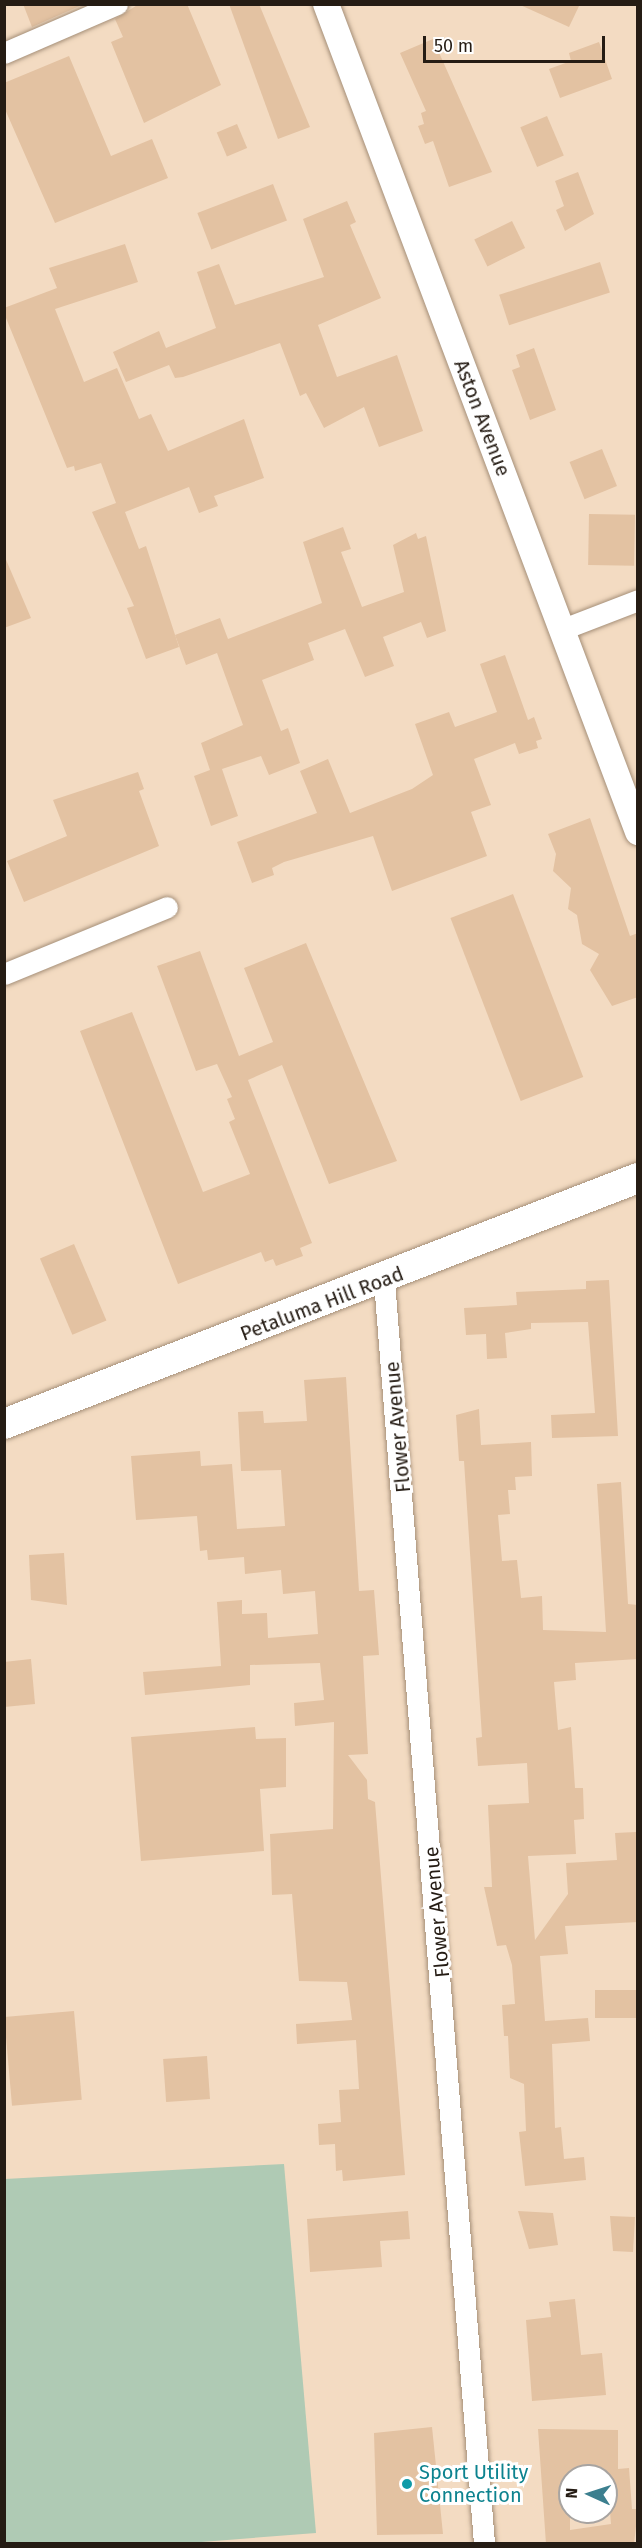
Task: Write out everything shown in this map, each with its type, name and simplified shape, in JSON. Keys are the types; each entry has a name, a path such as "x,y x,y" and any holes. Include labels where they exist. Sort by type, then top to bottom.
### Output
{"main road":[{"name":"Petaluma Hill Road","path":"4,1424 384,1281 638,1178"}],"street":[{"path":"4,53 117,4"},
{"name":"Aston Avenue","path":"326,4 638,832"},
{"path":"562,629 638,600"},
{"path":"4,974 167,907"},
{"name":"Flower Avenue","path":"384,1281 484,2544"}],"green space":[{"path":"284,2164 316,2533 176,2544 5,2543 5,2179"}],"building":[{"path":"23,4 84,4 32,27"},
{"path":"139,4 187,4 221,85 144,123 111,42 123,37 115,19"},
{"path":"229,4 259,4 310,127 278,139"},
{"path":"518,4 580,4 569,27"},
{"path":"433,39 492,172 449,187 433,141 425,144 418,126 424,124 421,113 426,111 400,53"},
{"path":"599,42 612,79 560,98 549,69 571,61 569,53"},
{"path":"69,56 111,156 152,139 168,178 55,223 4,107 4,83"},
{"path":"547,116 564,156 537,167 520,127"},
{"path":"237,124 247,148 227,157 217,133"},
{"path":"578,172 594,214 565,231 556,210 564,206 555,181"},
{"path":"273,184 287,220 211,249 197,213"},
{"path":"347,201 356,222 350,225 381,298 318,325 337,377 397,355 423,431 379,447 364,407 324,428 306,393 300,396 280,343 183,377 175,378 169,365 126,382 113,352 159,331 166,348 216,328 197,272 219,264 235,305 324,277 303,219"},
{"path":"512,221 525,248 487,266 474,239"},
{"path":"125,244 138,282 55,309 84,382 117,368 139,419 151,414 168,451 244,419 264,478 214,496 218,506 199,513 189,487 125,512 139,549 146,546 179,647 146,659 127,608 134,606 92,512 116,503 101,463 75,471 74,466 67,468 4,313 4,308 57,288 49,268"},
{"path":"600,262 610,292 509,325 499,295"},
{"path":"534,348 556,410 530,420 512,370 520,367 516,355"},
{"path":"602,449 617,486 585,499 570,462"},
{"path":"589,514 635,515 634,566 588,565"},
{"path":"343,527 351,549 341,552 362,607 404,592 393,545 416,533 418,539 426,536 446,631 427,638 421,622 383,637 394,666 365,677 345,629 308,643 314,660 262,680 281,731 288,728 300,763 269,775 261,756 222,769 238,816 211,826 194,776 210,770 201,743 243,725 217,653 186,665 175,635 220,618 228,639 322,603 303,542"},
{"path":"4,555 31,618 4,628"},
{"path":"505,655 528,720 534,717 542,739 536,741 538,748 519,754 515,743 474,759 491,805 471,812 487,856 392,891 373,836 284,862 272,868 274,875 252,883 237,842 317,813 300,771 328,759 350,813 412,789 433,775 415,724 449,712 455,727 497,712 480,664"},
{"path":"138,772 144,789 139,791 159,846 24,902 7,861 67,836 53,800"},
{"path":"590,818 630,936 638,933 638,997 612,1006 590,970 599,954 582,944 577,915 568,909 571,888 553,871 556,854 548,834"},
{"path":"513,894 583,1077 521,1101 450,918"},
{"path":"306,943 397,1161 329,1184 282,1065 248,1080 312,1243 300,1248 303,1256 276,1266 273,1259 265,1262 261,1252 178,1284 80,1031 132,1012 203,1192 250,1174 229,1122 235,1119 227,1099 232,1097 217,1064 196,1071 157,966 200,951 239,1056 273,1042 244,968"},
{"path":"74,1244 106,1320 72,1335 40,1258"},
{"path":"609,1280 618,1436 552,1438 551,1415 595,1413 588,1322 531,1323 531,1329 505,1333 507,1358 487,1359 486,1334 466,1335 464,1308 517,1305 516,1292 586,1289 586,1281"},
{"path":"346,1377 359,1591 374,1590 379,1655 363,1656 368,1754 348,1755 367,1780 368,1799 375,1802 405,2175 343,2181 342,2170 336,2171 335,2144 319,2145 318,2124 341,2122 339,2090 359,2089 356,2040 297,2044 296,2024 352,2020 347,1982 299,1981 292,1894 272,1895 270,1834 333,1829 334,1722 295,1726 294,1703 324,1700 320,1663 250,1665 250,1685 145,1695 143,1672 221,1666 217,1602 242,1600 242,1614 267,1613 268,1638 318,1634 315,1591 283,1594 281,1570 245,1574 244,1557 208,1560 207,1550 200,1551 197,1516 136,1520 131,1456 200,1451 201,1466 232,1464 237,1529 285,1526 281,1470 241,1471 238,1412 263,1411 264,1423 307,1421 304,1380"},
{"path":"479,1409 481,1445 531,1442 532,1476 515,1477 516,1490 508,1490 510,1514 498,1515 502,1561 517,1560 521,1598 542,1596 543,1630 606,1632 597,1484 621,1482 628,1604 638,1605 638,1659 575,1663 576,1680 554,1682 558,1730 571,1727 575,1788 583,1788 584,1819 574,1820 576,1854 528,1856 535,1940 568,1894 566,1863 617,1860 615,1833 636,1832 638,1922 565,1926 568,1954 540,1956 545,2021 588,2018 590,2041 552,2044 555,2128 561,2127 564,2159 584,2157 586,2180 525,2186 519,2132 526,2131 524,2084 510,2078 508,2036 504,2036 502,2005 515,2004 512,1965 506,1945 497,1946 484,1887 492,1887 488,1805 529,1803 527,1763 478,1766 476,1738 482,1737 464,1461 459,1461 456,1415"},
{"path":"64,1553 67,1605 31,1600 29,1555"},
{"path":"31,1659 35,1704 4,1707 4,1662"},
{"path":"255,1727 256,1739 286,1738 286,1787 260,1789 264,1851 141,1861 131,1737"},
{"path":"595,1990 638,1990 638,2018 595,2018"},
{"path":"74,2011 82,2100 12,2106 4,2017"},
{"path":"207,2056 210,2099 166,2102 163,2059"},
{"path":"408,2211 410,2239 380,2241 382,2267 310,2272 307,2219"},
{"path":"518,2211 553,2213 558,2245 529,2249"},
{"path":"610,2216 635,2217 633,2252 613,2251"},
{"path":"575,2299 581,2355 602,2353 606,2395 532,2401 526,2320 551,2317 549,2302"},
{"name":"Sport Utility Connection","path":"432,2427 443,2534 377,2535 374,2433"},
{"path":"538,2429 618,2430 618,2464 558,2464 558,2524 570,2524 570,2530 618,2524 618,2469 629,2468 632,2509 638,2509 634,2544 546,2544"}],"place":[{"name":"Sport Utility Connection","path":"407,2484"}]}
